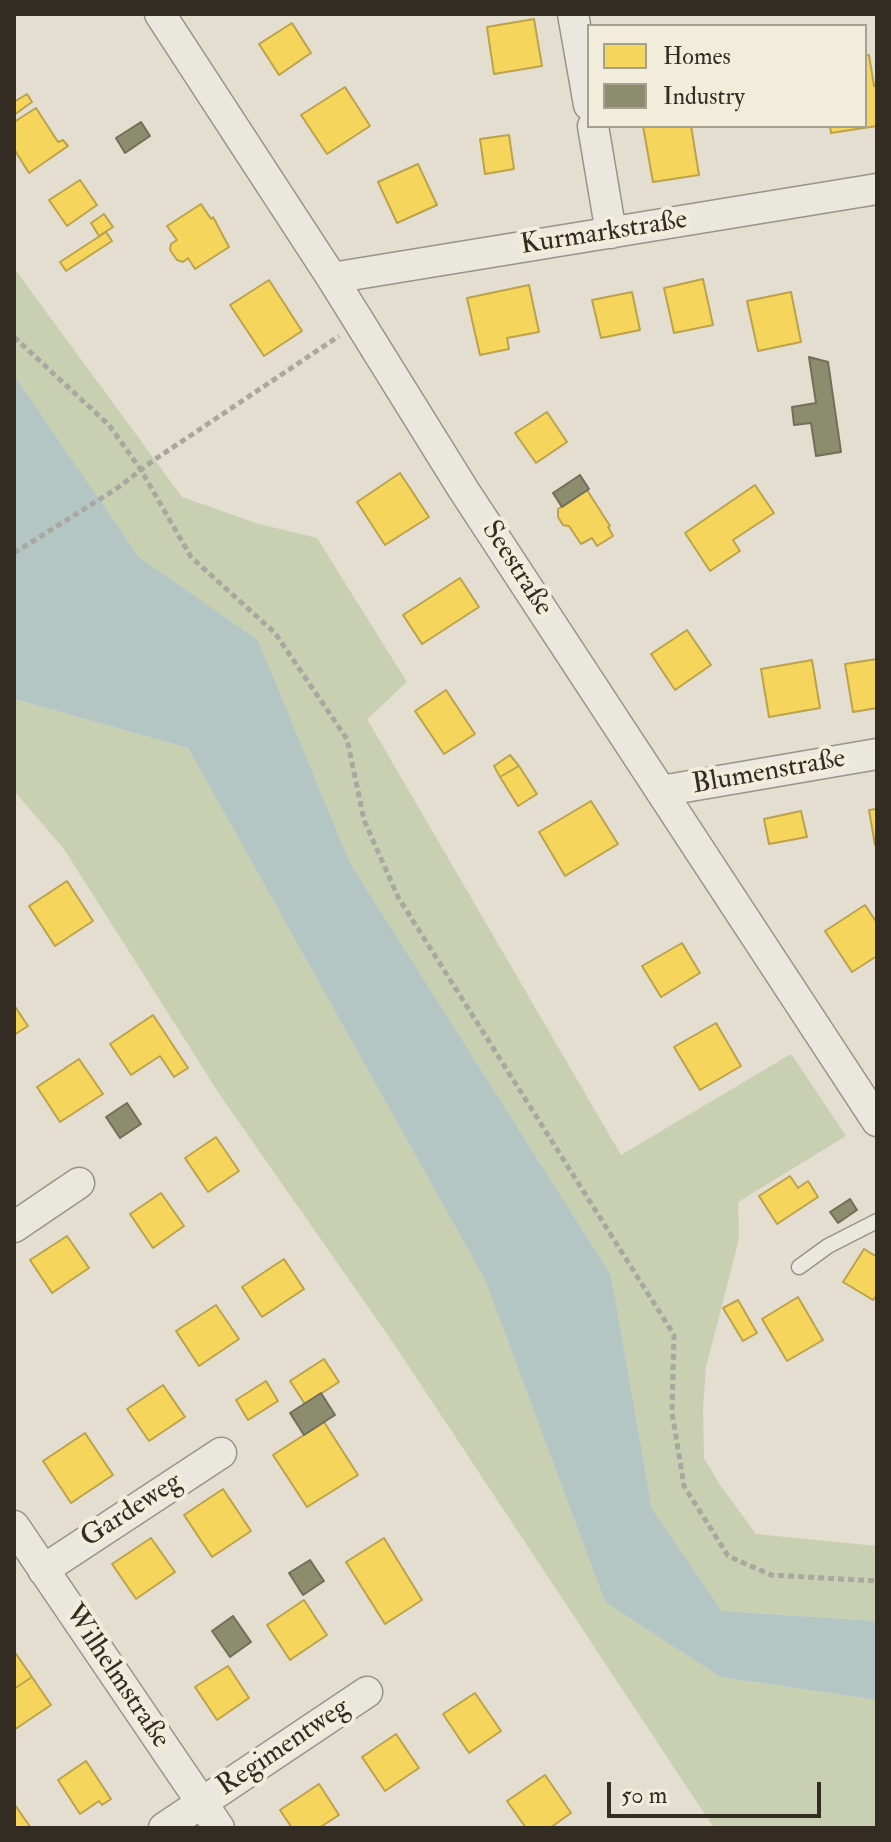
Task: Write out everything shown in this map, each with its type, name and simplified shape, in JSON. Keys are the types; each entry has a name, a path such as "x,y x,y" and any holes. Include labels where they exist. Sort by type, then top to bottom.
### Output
{"street":[{"name":"Seestraße","path":"160,14 332,278 463,489 877,1121"},
{"path":"573,14 587,94"},
{"path":"593,128 611,233"},
{"name":"Kurmarkstraße","path":"332,278 877,189"},
{"name":"Blumenstraße","path":"661,791 877,754"},
{"path":"14,1227 79,1183"},
{"name":"Gardeweg","path":"43,1570 221,1453"},
{"name":"Wilhelmstraße","path":"14,1526 219,1828"},
{"name":"Regimentweg","path":"164,1828 367,1692"}],"lane":[{"path":"799,1267 828,1246 877,1221"}],"path":[{"path":"14,553 116,489 359,322"},
{"path":"14,337 109,425 141,470 191,557 275,633 347,739 364,820 398,897 674,1335 672,1412 684,1486 728,1556 771,1575 877,1581"}],"green space":[{"path":"14,268 182,497 259,524 317,538 407,682 367,719 621,1155 791,1054 846,1136 738,1202 739,1239 706,1367 704,1458 756,1534 877,1546 877,1621 722,1611 652,1509 611,1275 350,863 258,640 139,557 14,375"},
{"path":"14,699 188,748 485,1280 605,1602 720,1677 877,1700 877,1828 714,1828 392,1341 220,1095 64,849 14,791"}],"shaded area":[{"path":"14,375 139,557 258,640 350,863 611,1275 652,1509 722,1611 877,1621 877,1700 720,1677 605,1602 485,1280 188,748 14,699"}],"building: Homes":[{"path":"534,19 542,66 494,74 487,27"},
{"path":"292,23 311,53 279,75 259,44"},
{"path":"867,55 874,86 877,86 877,126 867,128"},
{"path":"345,87 370,126 327,154 301,115"},
{"path":"27,94 32,102 14,115 14,102"},
{"path":"36,108 58,142 63,140 68,146 29,173 14,149 14,122"},
{"path":"643,128 691,128 699,175 653,182"},
{"path":"830,128 864,128 831,133"},
{"path":"509,135 514,169 485,174 480,139"},
{"path":"418,164 437,205 397,223 378,182"},
{"path":"80,180 97,205 67,226 49,200"},
{"path":"201,204 211,219 213,217 229,247 195,269 188,258 183,262 177,260 170,250 171,244 177,240 167,226"},
{"path":"104,214 113,227 99,236 91,223"},
{"path":"106,232 112,241 66,271 60,262"},
{"path":"703,279 713,325 674,333 664,288"},
{"path":"269,280 302,331 264,356 230,305"},
{"path":"529,285 539,332 507,338 509,349 480,355 467,298"},
{"path":"632,292 640,330 601,338 592,300"},
{"path":"791,292 801,342 758,351 747,301"},
{"path":"547,412 567,442 536,463 515,433"},
{"path":"400,473 429,517 385,545 357,502"},
{"path":"755,485 774,513 733,540 740,551 710,571 685,533"},
{"path":"587,490 613,536 597,546 592,538 581,544 569,526 563,525 558,517 558,509"},
{"path":"460,578 479,607 422,644 403,615"},
{"path":"687,630 711,665 675,690 651,654"},
{"path":"877,659 877,708 853,712 845,664"},
{"path":"812,660 820,708 769,717 761,669"},
{"path":"446,690 475,734 444,754 415,711"},
{"path":"510,755 519,766 500,777 494,766"},
{"path":"519,766 537,794 518,806 500,777"},
{"path":"591,801 618,844 565,876 539,832"},
{"path":"877,809 877,845 875,845 869,810"},
{"path":"801,811 807,837 769,844 764,819"},
{"path":"67,881 93,921 55,946 29,906"},
{"path":"865,905 877,923 877,956 852,972 825,931"},
{"path":"682,943 700,973 661,997 642,966"},
{"path":"14,1005 28,1026 14,1035"},
{"path":"153,1015 188,1068 174,1077 160,1056 131,1075 110,1044"},
{"path":"716,1023 741,1066 700,1090 674,1047"},
{"path":"79,1059 103,1094 60,1122 37,1087"},
{"path":"216,1137 239,1171 208,1192 185,1158"},
{"path":"790,1176 798,1188 808,1181 818,1197 777,1224 759,1196"},
{"path":"161,1193 184,1226 153,1248 130,1214"},
{"path":"67,1236 89,1268 52,1293 30,1260"},
{"path":"864,1249 877,1257 877,1295 873,1300 843,1282"},
{"path":"284,1259 304,1289 262,1317 242,1287"},
{"path":"798,1297 823,1340 787,1361 762,1319"},
{"path":"738,1300 757,1333 743,1341 723,1308"},
{"path":"216,1305 239,1339 199,1366 176,1331"},
{"path":"324,1359 339,1382 305,1404 290,1381"},
{"path":"266,1381 278,1401 248,1420 236,1400"},
{"path":"163,1385 185,1417 149,1441 127,1409"},
{"path":"324,1422 358,1475 307,1507 273,1455"},
{"path":"85,1433 113,1475 71,1503 43,1461"},
{"path":"223,1489 251,1531 212,1557 184,1515"},
{"path":"151,1538 175,1572 136,1599 112,1564"},
{"path":"384,1538 422,1600 385,1624 346,1562"},
{"path":"304,1600 327,1635 290,1660 267,1625"},
{"path":"14,1651 32,1677 14,1689"},
{"path":"228,1666 249,1698 217,1720 195,1687"},
{"path":"32,1677 51,1705 14,1730 14,1689"},
{"path":"475,1693 501,1731 469,1753 443,1714"},
{"path":"396,1734 419,1768 385,1791 362,1757"},
{"path":"86,1761 111,1799 102,1805 99,1801 80,1814 58,1780"},
{"path":"545,1775 571,1813 550,1828 526,1828 507,1801"},
{"path":"319,1784 339,1815 319,1828 292,1828 280,1810"},
{"path":"15,1805 31,1828 14,1828"}],"building: Industry":[{"path":"141,122 150,136 125,153 116,138"},
{"path":"809,357 828,362 841,452 816,456 811,423 794,425 792,407 816,403"},
{"path":"580,475 589,489 562,507 553,493"},
{"path":"127,1103 141,1124 120,1138 106,1117"},
{"path":"850,1199 857,1210 838,1223 830,1212"},
{"path":"321,1393 335,1415 304,1435 290,1413"},
{"path":"310,1560 324,1581 303,1595 289,1573"},
{"path":"233,1616 251,1642 230,1657 212,1631"}]}
